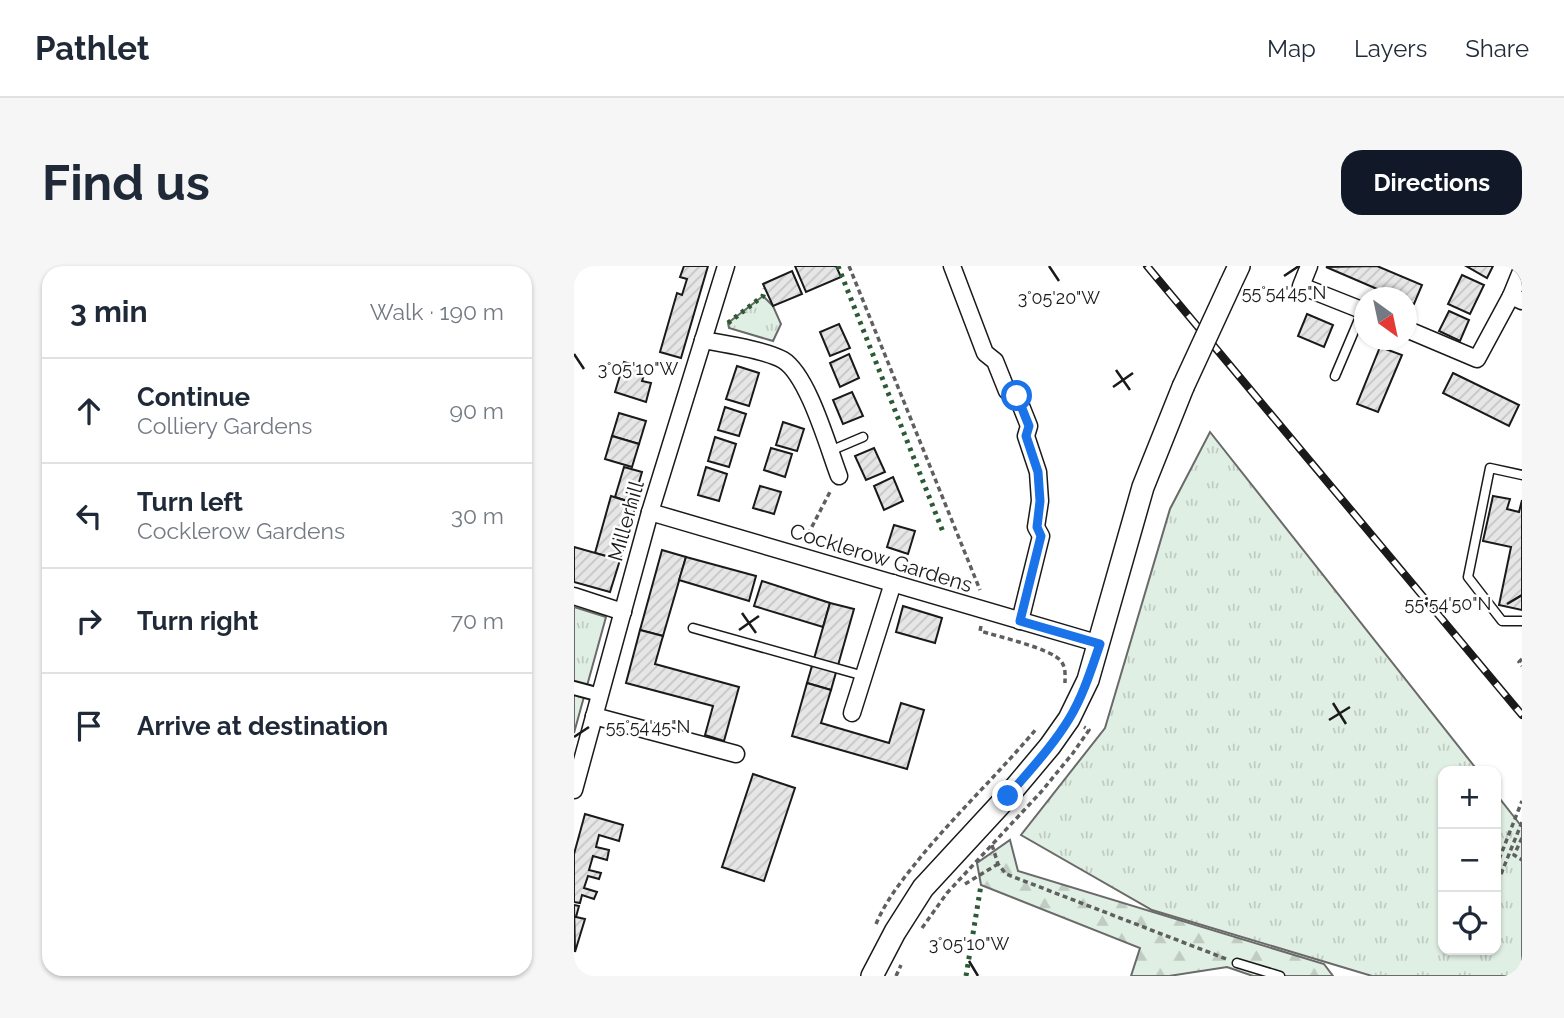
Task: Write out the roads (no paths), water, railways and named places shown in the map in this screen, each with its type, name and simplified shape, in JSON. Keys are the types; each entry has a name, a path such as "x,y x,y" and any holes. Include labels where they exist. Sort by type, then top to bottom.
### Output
{"main road":[{"path":"872,976 895,932 923,888 1008,796 1069,719 1088,680 1100,644 1143,487 1183,387 1235,274"}],"street":[{"name":"Millerhill","path":"574,790 578,757 594,716 650,512 726,266"},
{"path":"952,266 985,353 995,361 1007,391 1017,396 1029,426 1026,436 1038,472 1040,501 1037,527 1041,536 1020,621"},
{"path":"1309,266 1301,286 1354,307"},
{"path":"1417,334 1477,359 1516,298 1522,269"},
{"path":"704,340 783,360 805,385 839,476"},
{"name":"Cocklerow Gardens","path":"650,512 1100,644"},
{"path":"852,713 893,583"},
{"path":"574,596 623,612"},
{"path":"574,688 600,695"},
{"path":"594,716 736,754"}],"lane":[{"path":"1335,376 1354,333"},
{"path":"830,451 863,437"},
{"path":"1522,475 1490,468 1468,577 1502,621 1522,621"},
{"path":"693,628 864,676"},
{"path":"1237,963 1280,976"}],"railway":[{"path":"1147,266 1522,715"}]}
